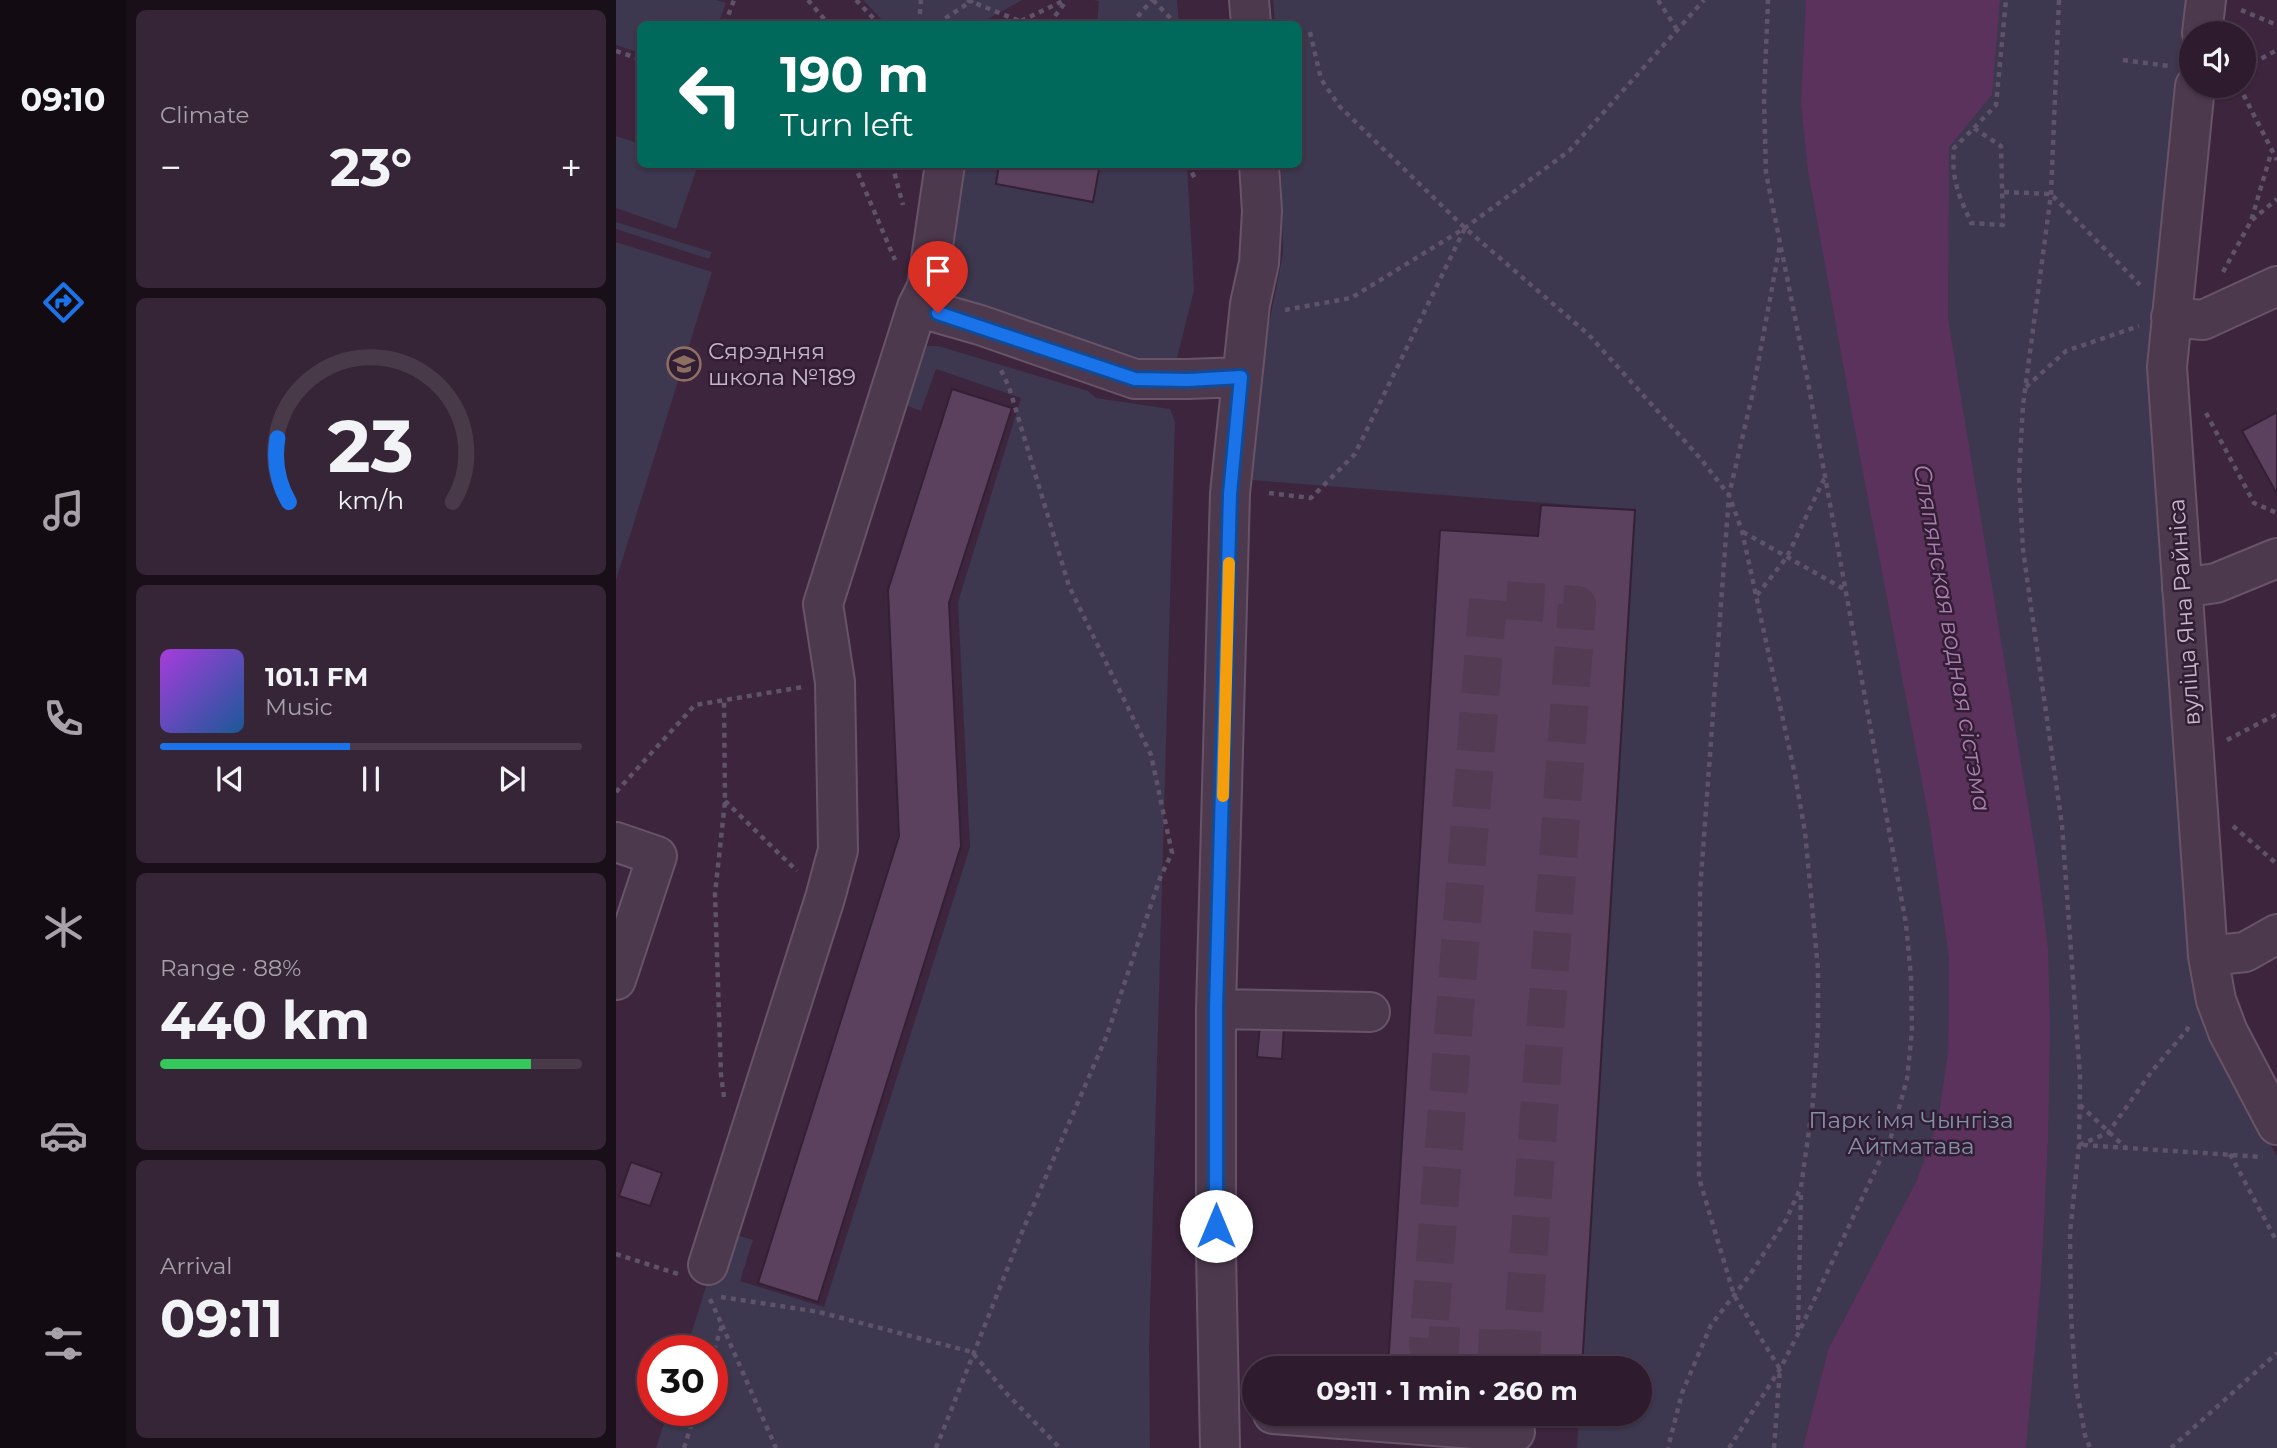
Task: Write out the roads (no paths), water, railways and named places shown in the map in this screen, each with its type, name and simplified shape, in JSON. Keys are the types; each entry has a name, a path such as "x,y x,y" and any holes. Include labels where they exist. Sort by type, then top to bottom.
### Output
{"street":[{"path":"1249,0 1251,21"},
{"path":"2211,21 2223,5"},
{"name":"вуліца Яна Райніса","path":"2194,98 2167,367 2208,956 2216,1000 2271,1141"},
{"path":"699,1271 825,898 838,850 835,681 823,604 917,307 927,287 944,168"},
{"path":"1232,1424 1216,1254 1216,1009 1230,494 1250,303 1259,263 1262,211 1259,168"},
{"path":"2172,317 2203,320 2277,286"},
{"path":"917,307 1135,379 1241,377"},
{"path":"2182,588 2216,583 2277,558"},
{"path":"616,842 657,856 616,980"},
{"path":"2208,956 2245,952 2277,934"},
{"path":"1216,1009 1370,1012"},
{"path":"1434,1426 1515,1432"}],"water":[{"name":"Сляпянская водная сістэма","path":"1806,0 2000,0 1992,95 1949,147 1948,318 2036,854 2048,948 2048,1141 2041,1281 2026,1448 1803,1448 1828,1350 1917,1180 1938,1121 1948,1052 1949,957 1929,819 1808,171 1801,102"}],"tunnel":[{"path":"1521,1350 1428,1345 1488,599 1577,605 1521,1356"}],"place":[{"name":"Сярэдняя школа №189","path":"684,364"}],"park label":[{"name":"Парк імя Чынгіза Айтматава","path":"1911,1133"}]}
